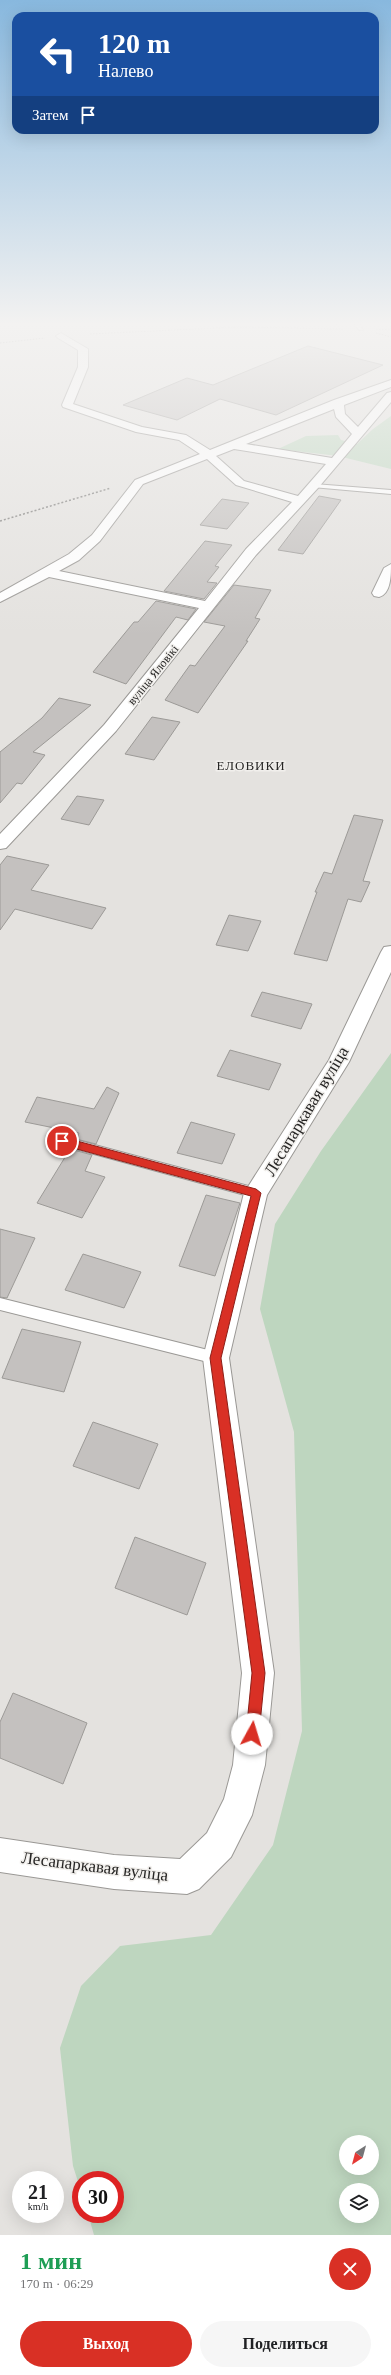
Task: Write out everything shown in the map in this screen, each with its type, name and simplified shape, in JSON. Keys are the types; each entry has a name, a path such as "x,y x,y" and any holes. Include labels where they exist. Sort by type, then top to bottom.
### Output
{"street":[{"path":"129,426 140,430 334,462"},
{"path":"0,598 74,557 96,538 139,482 278,426"},
{"path":"351,426 358,434"},
{"name":"вуліца Яловікі","path":"0,844 110,728 209,606 250,552 314,486 365,426"},
{"path":"182,437 209,455 240,483 300,500"},
{"path":"379,593 391,568"},
{"path":"46,573 209,606"},
{"name":"Лесапаркавая вуліца","path":"0,1854 114,1872 187,1877 219,1845 240,1803 249,1765 258,1673 216,1358 256,1193 338,1062 391,952"}],"lane":[{"path":"314,486 391,492"},
{"path":"62,1141 256,1193"},
{"path":"0,1304 216,1358"}],"path":[{"path":"0,521 139,482"}],"green space":[{"path":"377,426 391,426 391,469 338,456 278,449 306,436 338,435 341,440 357,444"},
{"path":"391,1053 391,2235 94,2235 91,2223 124,2223 124,2171 75,2171 73,2166 60,2048 81,1986 120,1946 211,1935 273,1845 302,1731 294,1432 260,1309 275,1224 321,1151"}],"building":[{"path":"319,496 341,500 303,554 278,550"},
{"path":"222,499 249,503 227,529 200,525"},
{"path":"205,541 232,545 215,566 219,567 207,582 217,583 204,599 164,591"},
{"path":"234,585 271,590 255,618 260,619 246,641 248,641 198,713 165,700 190,665 195,666 225,626 204,622"},
{"path":"156,601 196,609 188,620 176,617 126,684 93,672 134,622 138,622"},
{"path":"59,698 91,705 33,752 45,755 22,784 17,783 0,803 0,752 42,718"},
{"path":"152,717 180,722 154,760 125,754"},
{"path":"77,796 104,800 89,825 61,819"},
{"path":"354,815 383,820 363,881 370,882 361,902 348,899 327,961 294,954 317,892 315,892 324,872 332,874"},
{"path":"7,856 49,865 31,890 106,908 92,929 15,909 0,930 0,865"},
{"path":"229,915 261,921 248,951 216,945"},
{"path":"262,992 312,1004 301,1029 251,1016"},
{"path":"230,1050 281,1064 269,1090 217,1076"},
{"path":"107,1087 119,1093 96,1144 76,1139 79,1133 25,1122 37,1097 94,1109"},
{"path":"191,1122 235,1134 222,1164 177,1153"},
{"path":"70,1149 92,1155 85,1171 105,1177 82,1218 37,1203"},
{"path":"206,1195 240,1203 215,1276 179,1266"},
{"path":"0,1229 35,1238 7,1298 0,1297"},
{"path":"83,1254 141,1272 124,1308 65,1290"},
{"path":"22,1329 81,1342 64,1392 2,1378"},
{"path":"93,1422 158,1444 139,1489 73,1466"},
{"path":"135,1537 206,1563 187,1615 115,1588"},
{"path":"13,1693 87,1723 63,1784 0,1758 0,1722"}],"district":[{"name":"ЕЛОВИКИ","path":"251,765"}],"route":[{"path":"62,1141 256,1193 216,1358 258,1673 252,1734"}]}
